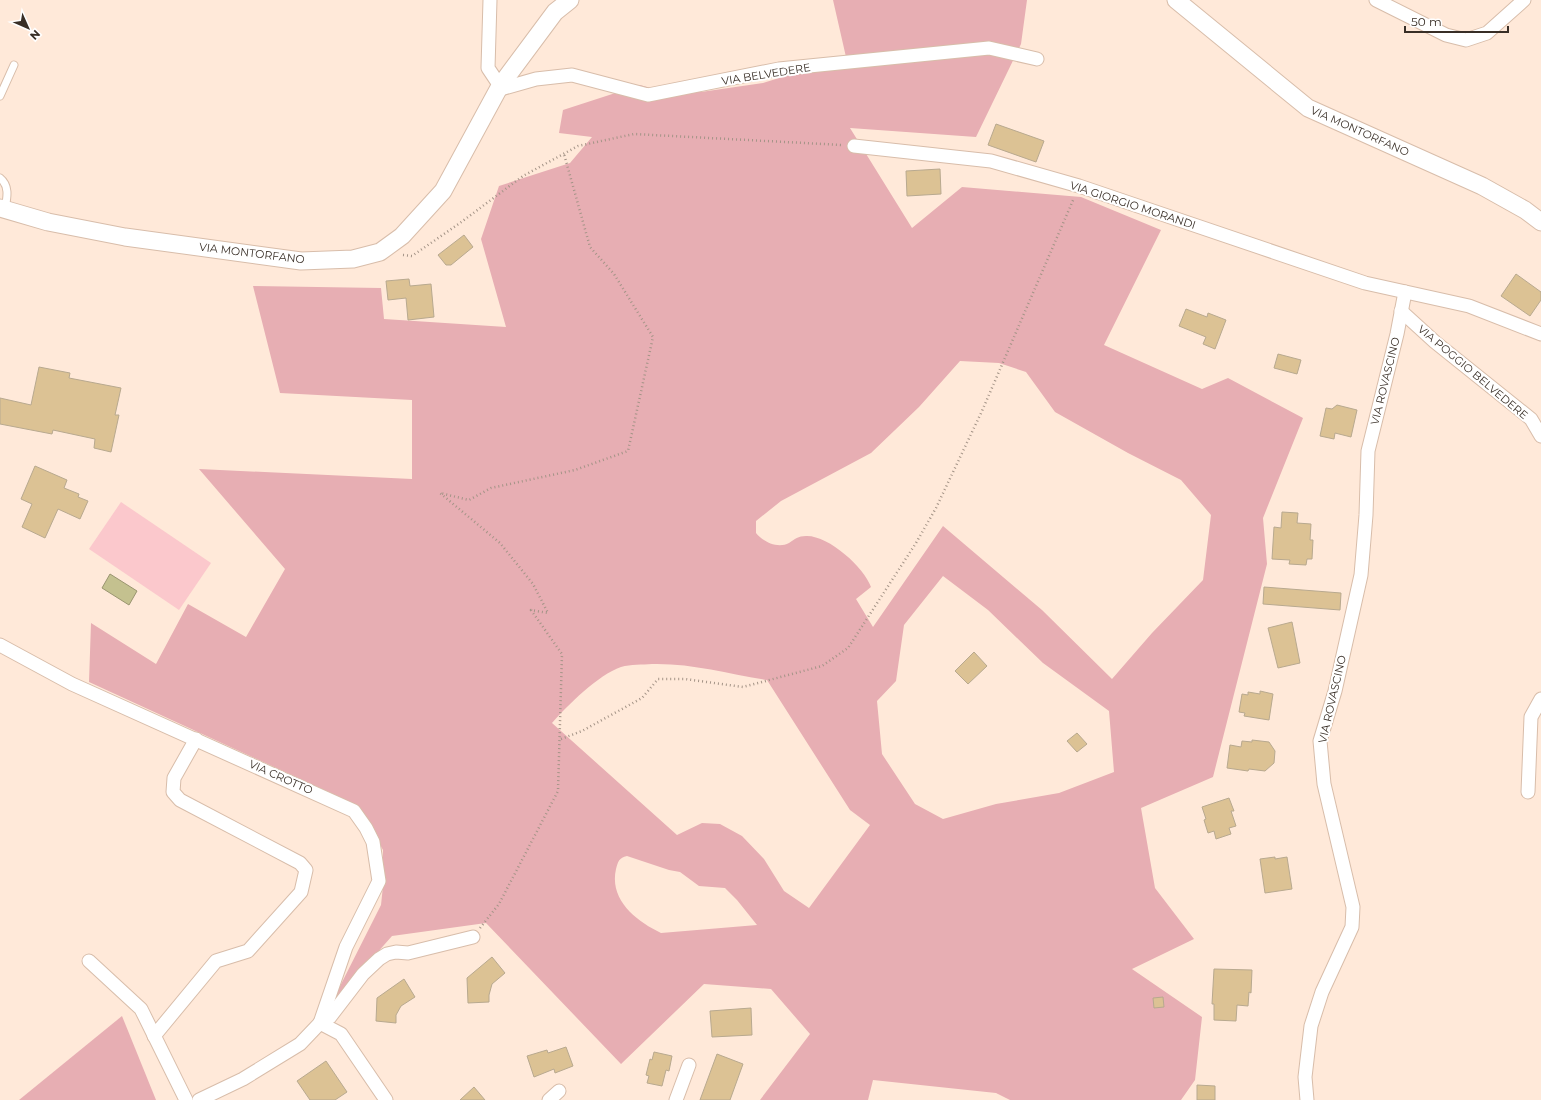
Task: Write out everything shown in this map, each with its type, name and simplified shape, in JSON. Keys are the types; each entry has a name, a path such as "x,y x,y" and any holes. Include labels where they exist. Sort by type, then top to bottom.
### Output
{"street":[{"path":"490,0 488,68 498,88"},
{"name":"VIA MONTORFANO","path":"2,209 48,222 125,237 301,261 353,259 380,252 402,236 443,191 498,88 555,12 570,0"},
{"name":"VIA MONTORFANO","path":"1176,0 1308,108 1482,186 1525,210 1541,222"},
{"path":"1376,0 1446,35 1466,40 1476,38 1487,33 1524,0"},
{"name":"VIA BELVEDERE","path":"498,88 536,80 572,75 648,95 779,69 989,48 1037,59"},
{"name":"VIA GIORGIO MORANDI","path":"854,146 991,161 1079,186 1365,283 1405,292"},
{"path":"1405,292 1469,306 1541,334"},
{"name":"VIA ROVASCINO","path":"1307,1100 1305,1077 1311,1026 1322,992 1352,927 1353,907 1324,784 1320,741 1335,691 1361,575 1366,515 1368,451 1405,292"},
{"name":"VIA POGGIO BELVEDERE","path":"1401,311 1435,342 1531,419 1541,436"},
{"name":"VIA CROTTO","path":"0,645 72,684 354,811 366,828 373,842 378,881 346,947 320,1023"},
{"path":"1528,792 1531,717 1541,699"},
{"path":"154,1036 216,961 248,951 301,892 306,870 300,863 180,800 172,792 174,778 196,739"},
{"path":"199,1100 243,1079 300,1044 320,1023 330,1017 363,974 379,958 387,954 396,952 408,953 473,937"},
{"path":"89,961 141,1009 186,1100"},
{"path":"320,1023 341,1034 386,1100"},
{"path":"676,1100 689,1065"}],"lane":[{"path":"0,96 14,65"},
{"path":"0,178 2,179 8,192 2,209"}],"path":[{"path":"380,252 412,256 460,223 523,176 578,146 634,134 854,146"},
{"path":"473,937 499,904 558,791 561,738 562,654 531,610 548,613 533,584 500,543 440,493 469,500 491,488 575,470 628,450 652,337 614,274 590,247 564,154"},
{"path":"561,738 582,732 642,698 658,679 685,679 743,688 822,666 848,648 916,543 936,508 982,411 1079,186"}],"shaded area":[{"path":"833,0 1027,0 1021,44 976,137 850,128 912,228 962,187 1081,197 1161,230 1104,345 1202,389 1228,378 1303,418 1263,518 1267,564 1213,777 1141,808 1155,888 1194,939 1132,969 1202,1017 1195,1080 1181,1100 1010,1100 996,1093 873,1080 868,1100 760,1100 810,1034 771,989 704,984 621,1064 486,923 392,936 330,1006 381,905 383,886 383,850 375,836 346,800 89,682 91,623 156,664 188,604 246,637 285,569 199,469 412,479 412,400 280,393 253,286 381,288 384,319 506,327 481,239 499,186 570,163 592,137 559,133 563,110 640,85 664,92 701,92 763,83 846,57","holes":["960,361 999,363 1026,372 1055,412 1128,453 1181,480 1211,515 1203,580 1152,633 1112,679 1042,610 943,526 873,627 856,599 871,587 861,570 844,554 834,546 815,537 801,537 785,545 776,545 767,542 756,533 756,521 781,501 871,453 919,407","943,576 988,610 1043,663 1109,711 1114,772 1059,793 996,804 943,819 915,804 882,754 877,701 896,681 904,625","648,664 696,667 767,680 850,810 870,825 809,908 784,891 764,859 742,836 720,824 702,823 677,835 552,723 593,683 612,671 621,667","627,856 669,870 680,872 699,886 725,888 737,900 757,925 661,933 634,916 621,900 615,880 617,864 619,860"]},
{"path":"121,502 211,563 179,610 89,549"},
{"path":"110,574 137,591 129,605 102,588"},
{"path":"122,1016 156,1100 19,1100"}],"building":[{"path":"996,124 1044,141 1036,162 988,145"},
{"path":"940,169 941,194 907,196 906,171"},
{"path":"464,235 473,247 451,265 446,265 438,255"},
{"path":"1516,274 1541,292 1541,300 1530,316 1501,296"},
{"path":"409,279 410,286 431,284 434,317 408,320 406,298 388,300 386,281"},
{"path":"1186,309 1207,317 1208,313 1226,320 1215,349 1203,344 1206,337 1179,326"},
{"path":"1278,354 1301,360 1297,374 1274,368"},
{"path":"39,367 70,373 69,378 121,388 115,415 119,415 111,452 94,448 95,439 53,430 52,434 0,424 0,398 31,405"},
{"path":"1337,405 1357,410 1351,437 1335,433 1334,439 1320,436 1326,408 1332,409"},
{"path":"35,466 67,480 64,488 79,494 78,497 88,501 80,519 58,509 45,538 22,527 32,504 21,499"},
{"path":"1282,512 1298,513 1297,523 1311,524 1310,540 1313,540 1312,559 1307,559 1306,565 1289,564 1290,560 1272,559 1274,527 1281,528"},
{"path":"1264,587 1341,593 1340,610 1263,604"},
{"path":"1292,622 1300,663 1278,668 1268,628"},
{"path":"974,652 987,666 968,684 955,671"},
{"path":"1260,691 1273,694 1269,720 1244,716 1245,713 1239,712 1242,694 1248,695 1248,692 1260,694"},
{"path":"1077,733 1087,744 1077,752 1067,741"},
{"path":"1252,740 1269,742 1275,751 1274,763 1265,771 1249,769 1248,771 1227,768 1230,745 1241,747 1242,741 1252,742"},
{"path":"1229,798 1234,811 1231,811 1236,826 1229,828 1231,834 1216,839 1214,831 1208,833 1202,807"},
{"path":"1275,857 1275,859 1287,857 1292,889 1265,893 1260,859"},
{"path":"492,957 505,973 492,984 489,1002 468,1003 467,978"},
{"path":"1214,969 1252,970 1251,993 1249,992 1248,1006 1237,1005 1236,1021 1214,1020 1214,1004 1212,1004"},
{"path":"404,979 415,997 401,1006 396,1015 396,1023 376,1021 377,998"},
{"path":"1163,997 1164,1007 1154,1008 1153,998"},
{"path":"751,1008 752,1035 712,1037 710,1011"},
{"path":"566,1047 573,1066 555,1073 554,1069 534,1077 527,1056 547,1050 548,1053"},
{"path":"654,1052 672,1056 669,1071 666,1070 662,1086 647,1083 649,1076 646,1075 650,1059 652,1060"},
{"path":"717,1054 743,1064 730,1100 700,1100"},
{"path":"326,1061 347,1092 335,1100 310,1100 297,1081"},
{"path":"1197,1085 1215,1086 1215,1100 1197,1100"},
{"path":"474,1087 485,1100 460,1100"}]}
